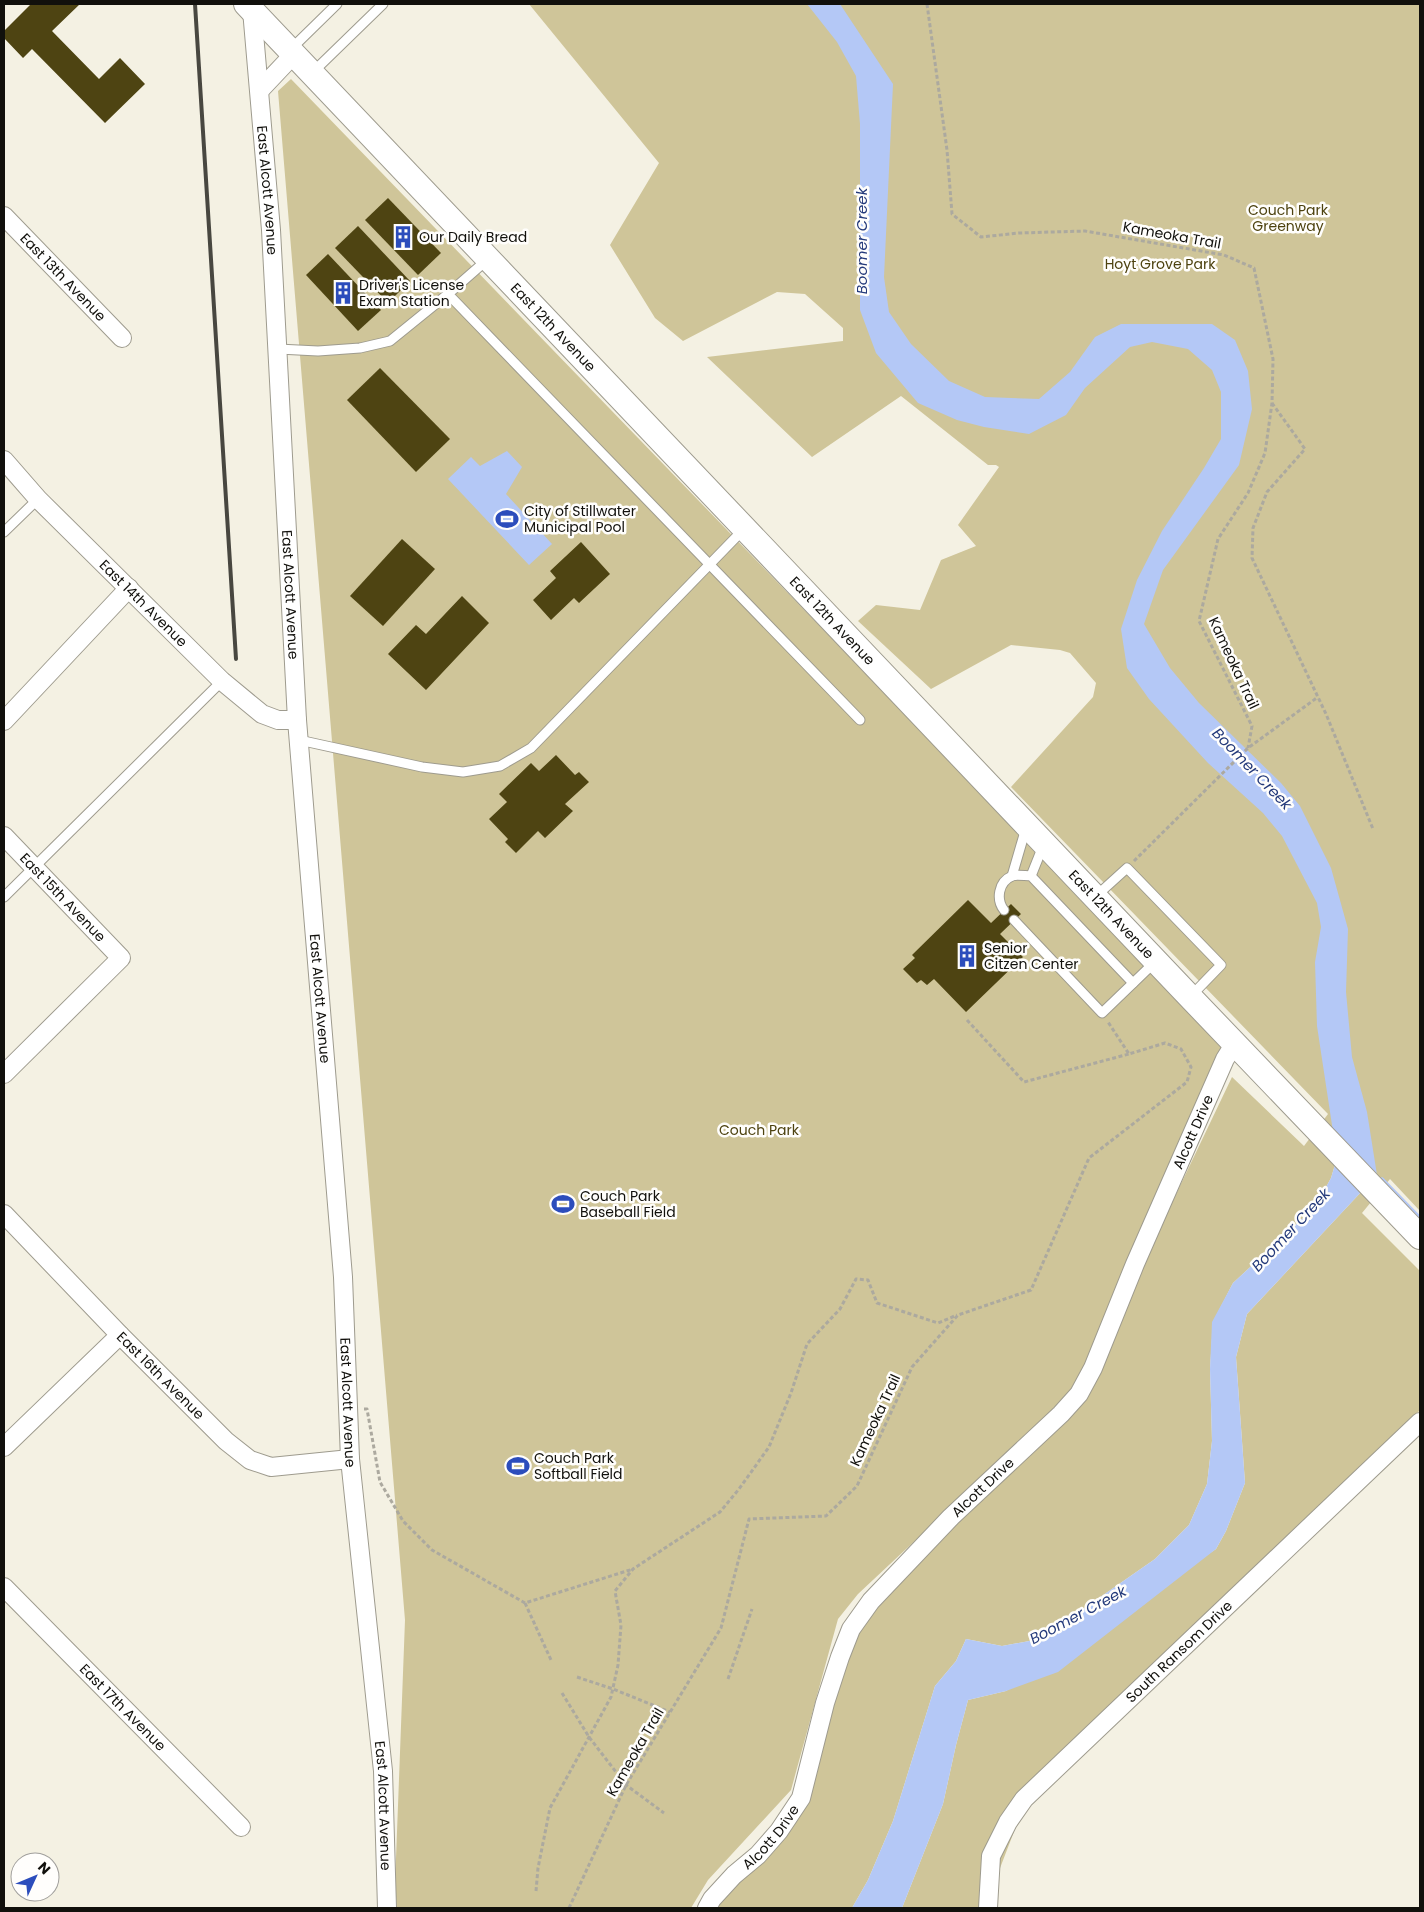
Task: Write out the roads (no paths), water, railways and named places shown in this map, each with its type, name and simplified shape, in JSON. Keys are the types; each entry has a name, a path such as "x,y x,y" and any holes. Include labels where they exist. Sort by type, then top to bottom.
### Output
{"street":[{"name":"East 12th Avenue","path":"249,7 1234,1044 1420,1237"},
{"name":"East Alcott Avenue","path":"249,7 260,90 271,230 297,720 343,1276 350,1459 382,1771 387,1908"},
{"path":"260,90 292,52"},
{"name":"East 13th Avenue","path":"4,216 122,338"},
{"name":"East 14th Avenue","path":"4,460 38,499 222,681 262,714 278,720 297,720"},
{"path":"4,720 128,588"},
{"name":"East 15th Avenue","path":"4,836 121,958 4,1074"},
{"name":"Alcott Drive","path":"707,1908 712,1899 734,1875 758,1855 779,1831 801,1798 825,1703 840,1657 851,1629 871,1601 951,1517 1061,1414 1078,1394 1093,1368 1135,1264 1225,1059 1234,1044"},
{"name":"East 16th Avenue","path":"4,1214 120,1335 226,1441 250,1460 271,1467 350,1459"},
{"path":"4,1447 120,1335"},
{"name":"South Ransom Drive","path":"988,1908 992,1856 1008,1822 1024,1800 1420,1422"},
{"name":"East 17th Avenue","path":"4,1587 241,1827"}],"lane":[{"path":"292,52 337,4"},
{"path":"312,73 383,4"},
{"path":"278,349 318,352 360,348 390,341 448,294 488,258"},
{"path":"448,294 860,720"},
{"path":"4,532 38,499"},
{"path":"299,740 422,767 463,772 500,766 532,748 745,529"},
{"path":"4,897 222,681"},
{"path":"1004,910 999,902 999,893 1004,882 1012,876 1027,825"},
{"path":"1031,876 1044,844"},
{"path":"1095,897 1127,868 1220,966 1190,997"},
{"path":"1012,876 1031,876 1133,983"},
{"path":"1014,920 1102,1013 1156,961"}],"water":[{"name":"Boomer Creek","path":"807,4 840,4 893,84 884,277 889,312 911,344 949,381 985,397 1039,399 1070,372 1095,337 1121,324 1212,324 1235,340 1248,371 1252,409 1239,465 1163,570 1144,624 1170,668 1199,703 1281,783 1300,806 1331,868 1348,929 1346,992 1352,1057 1367,1112 1377,1175 1247,1314 1236,1357 1245,1483 1226,1531 1216,1549 1058,1672 1006,1691 968,1700 943,1804 902,1908 852,1908 868,1880 893,1821 935,1686 956,1661 966,1639 1002,1646 1040,1639 1155,1559 1189,1525 1207,1484 1212,1441 1210,1369 1212,1322 1233,1283 1315,1207 1331,1178 1337,1158 1317,1026 1315,962 1321,927 1317,903 1282,836 1263,813 1208,763 1149,699 1127,668 1121,629 1137,580 1162,531 1221,439 1221,392 1212,370 1188,349 1152,342 1130,347 1085,388 1066,415 1029,434 984,427 957,420 918,403 876,353 860,310 860,124 856,76 837,42"},
{"name":"City of Stillwater Municipal Pool","path":"507,451 522,467 506,494 552,544 529,565 448,479 471,457 480,466"}],"waterway":[{"path":"1382,1180 1420,1219"}],"railway":[{"path":"195,4 236,659"}],"place":[{"name":"Our Daily Bread","path":"403,237"},
{"name":"Driver's License Exam Station","path":"343,293"},
{"name":"City of Stillwater Municipal Pool","path":"507,519"},
{"name":"Senior Citzen Center","path":"967,956"},
{"name":"Couch Park Baseball Field","path":"563,1204"},
{"name":"Couch Park Softball Field","path":"518,1466"}],"park label":[{"name":"Couch Park Greenway","path":"1288,218"},
{"name":"Hoyt Grove Park","path":"1160,264"},
{"name":"Couch Park","path":"759,1130"}]}
